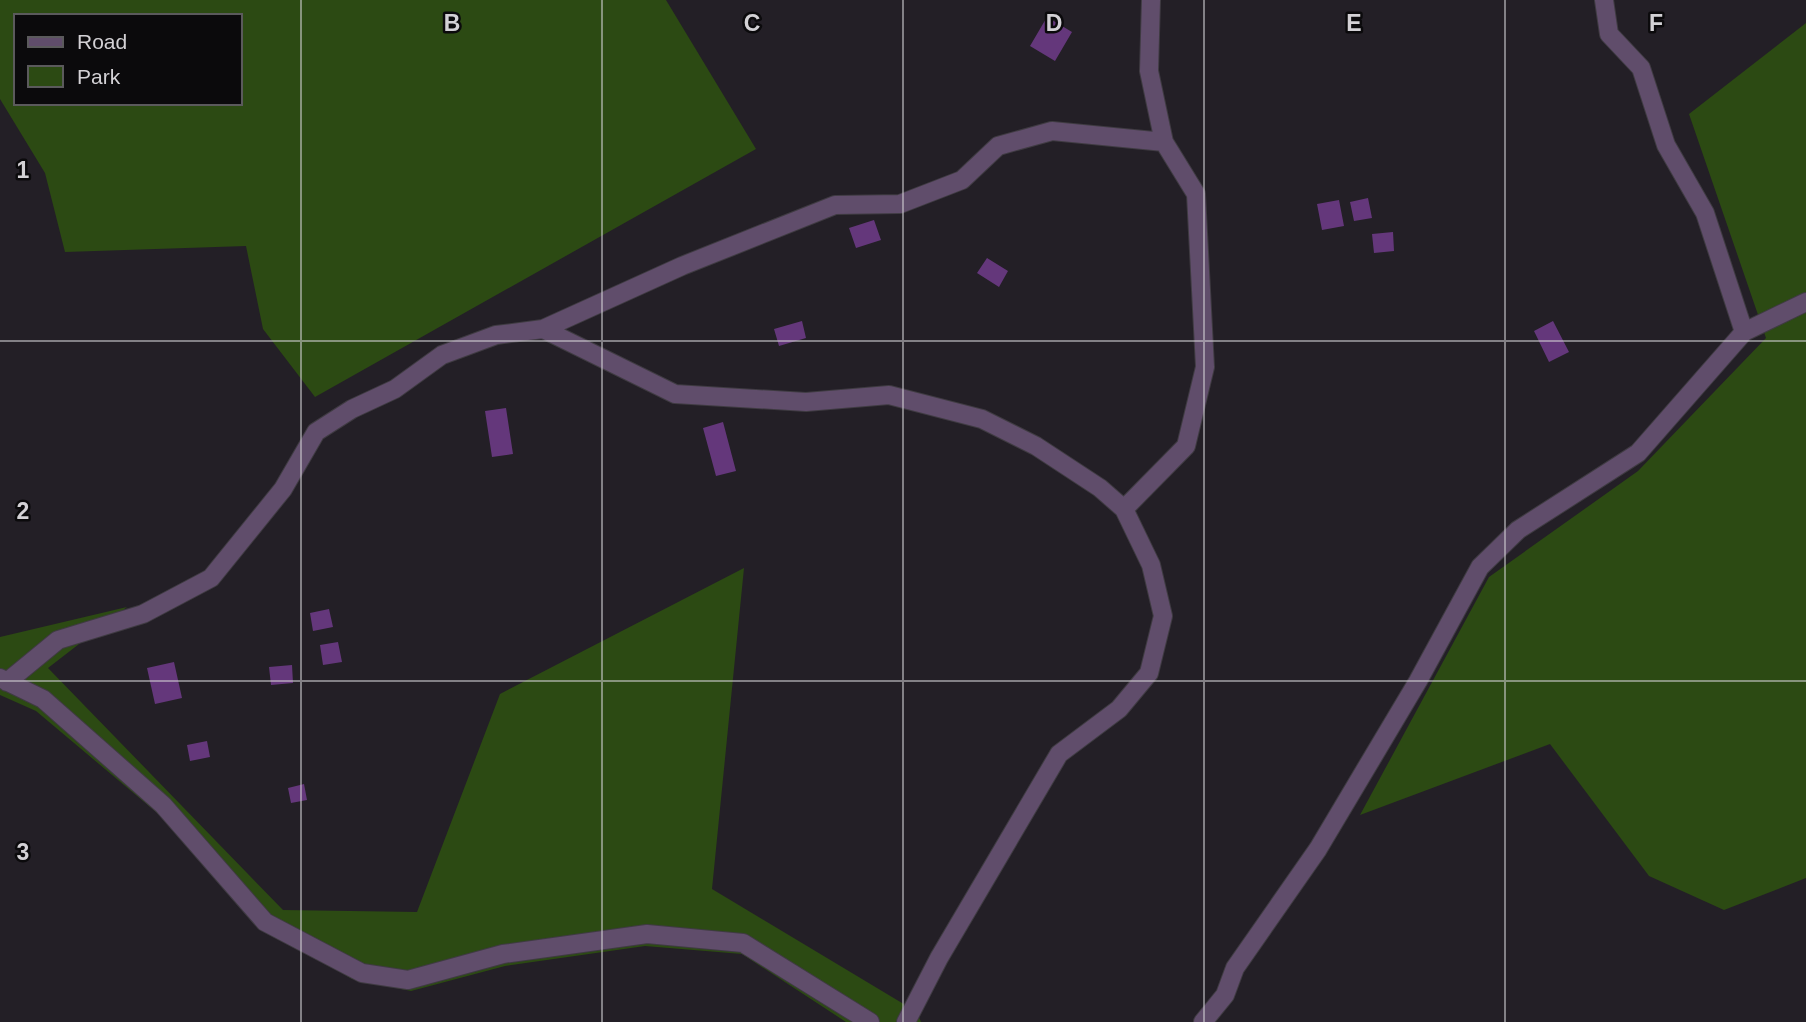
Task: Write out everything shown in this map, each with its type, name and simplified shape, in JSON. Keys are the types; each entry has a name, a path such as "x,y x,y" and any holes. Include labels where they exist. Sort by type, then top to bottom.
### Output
{"street":[{"path":"1124,509 1186,446 1205,368 1196,194 1164,142 1149,71 1151,0"},
{"path":"1604,0 1609,34 1641,68 1665,145 1705,213 1744,332"},
{"path":"870,1022 743,943 647,934 503,954 408,980 362,973 265,922 163,805 43,699 4,680 58,640 143,614 211,578 283,489 316,432 352,409 395,389 442,355 496,335 543,329 682,266 835,205 900,204 962,180 998,146 1052,131 1164,142"},
{"path":"1203,1022 1224,995 1235,968 1318,849 1418,681 1480,567 1518,530 1638,453 1744,332 1806,302"},
{"path":"543,329 675,394 806,402 889,395 982,419 1036,446 1100,488 1124,509 1151,565 1163,616 1149,673 1119,709 1059,754 939,958 906,1022"}],"green space":[{"path":"0,0 666,0 756,149 315,397 263,329 246,246 65,252 45,173 0,99"},
{"path":"1806,23 1806,878 1724,910 1649,876 1550,744 1360,815 1489,577 1638,471 1766,338 1689,114"},
{"path":"744,568 712,889 917,1012 921,1022 846,1022 742,954 645,946 505,966 411,991 352,979 254,921 162,817 36,711 0,695 0,637 127,607 48,668 283,910 417,912 500,694"}],"building":[{"path":"1047,17 1072,32 1055,61 1030,46"},
{"path":"1368,198 1372,218 1354,221 1350,202"},
{"path":"1339,200 1344,226 1322,230 1317,204"},
{"path":"874,220 881,240 856,248 849,228"},
{"path":"1393,232 1394,251 1374,253 1372,234"},
{"path":"987,258 1008,271 999,287 977,273"},
{"path":"802,321 806,338 779,346 774,329"},
{"path":"1553,321 1569,352 1549,362 1534,331"},
{"path":"506,408 513,454 492,457 485,411"},
{"path":"723,422 736,471 716,476 703,428"},
{"path":"329,609 333,627 313,631 310,613"},
{"path":"338,642 342,662 323,665 320,645"},
{"path":"174,662 182,698 155,704 147,668"},
{"path":"292,665 293,683 271,685 269,667"},
{"path":"207,741 210,757 190,761 187,745"},
{"path":"304,784 307,800 291,803 288,788"}]}
